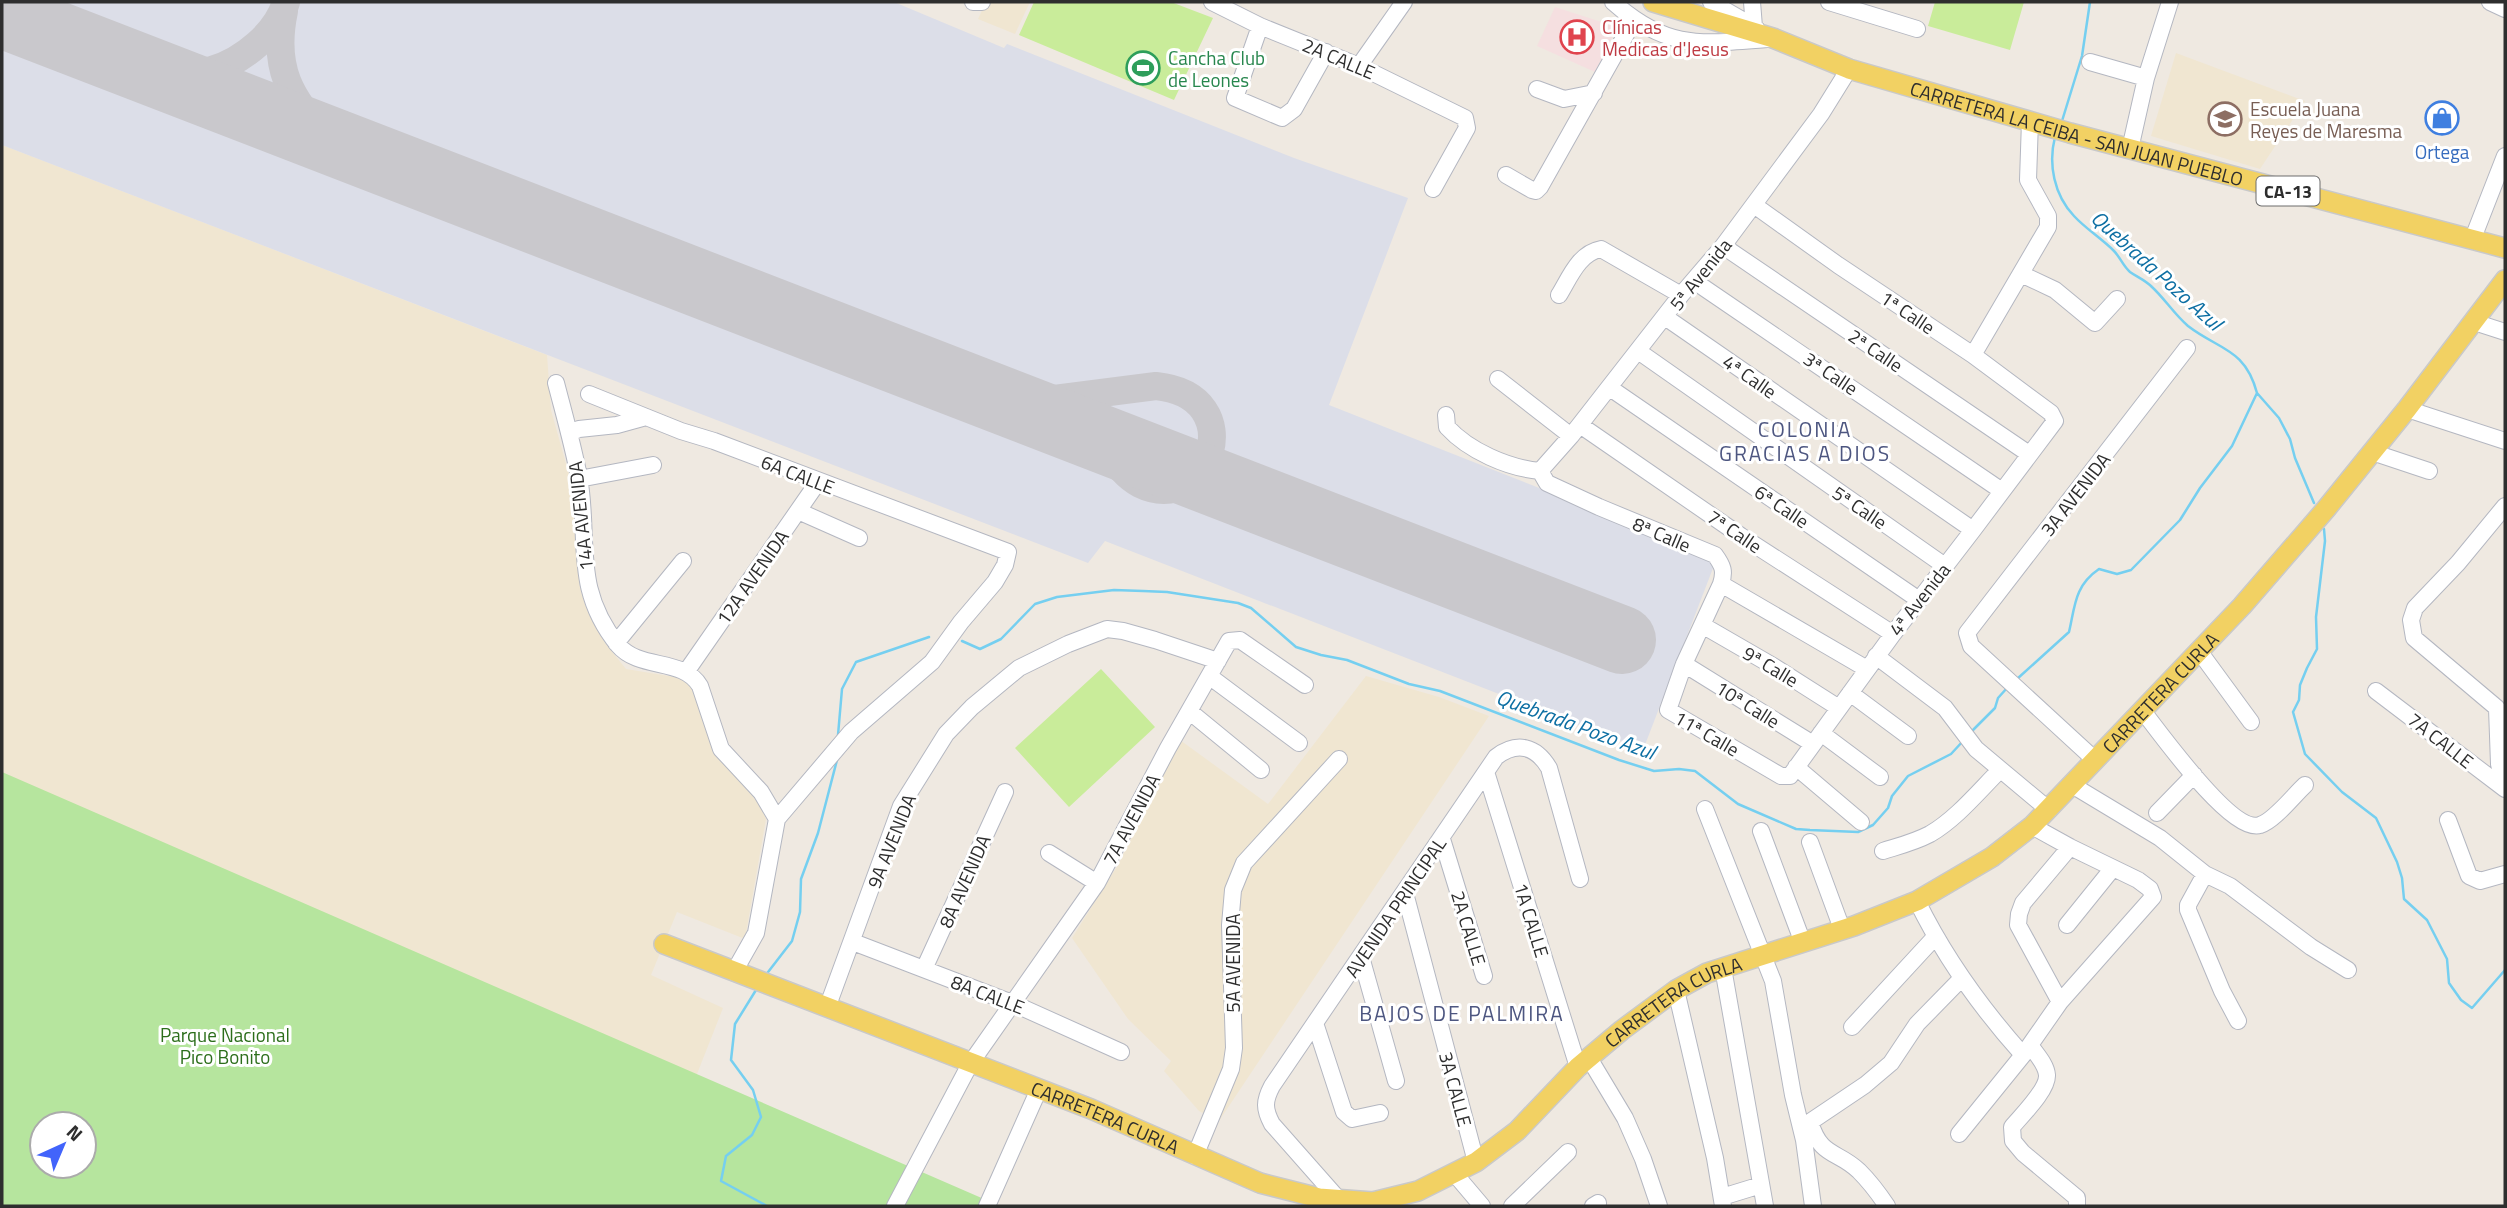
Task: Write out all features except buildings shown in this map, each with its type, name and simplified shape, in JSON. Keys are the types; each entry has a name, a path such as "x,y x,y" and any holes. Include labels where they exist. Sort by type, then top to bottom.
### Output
{"main road":[{"name":"CARRETERA LA CEIBA - SAN JUAN PUEBLO","path":"1661,3 1708,7 1773,38 1849,69 2070,133 2505,248"},
{"name":"CARRETERA CURLA","path":"664,944 970,1064 1091,1108 1260,1183 1319,1198 1369,1205 1418,1191 1476,1162 1517,1131 1584,1063 1675,990 1707,973 1802,943 1917,901 1993,857 2032,826 2242,606 2407,410 2505,280"}],"street":[{"name":"2A CALLE","path":"1212,2 1260,26 1359,66 1465,118 1467,128 1433,189"},
{"path":"1359,66 1404,2"},
{"path":"1614,2 1634,20 1684,42 1703,44 1773,38"},
{"path":"1732,14 1751,2 1754,27"},
{"path":"2130,149 2146,78 2170,2"},
{"path":"2490,2 2505,9"},
{"path":"1661,3 1664,34"},
{"path":"1839,3 1917,29"},
{"path":"1684,42 1698,34 1708,7 1732,14 1773,38"},
{"path":"1506,175 1536,191 1634,20"},
{"path":"1260,26 1235,95 1238,101 1282,118 1286,116 1294,109 1326,52"},
{"path":"2090,62 2146,78"},
{"name":"5ª Avenida","path":"1540,471 1576,431 1723,246 1821,114 1849,69"},
{"path":"1537,89 1564,99 1594,93"},
{"path":"1973,355 2048,226 2049,221 2028,180 2039,124"},
{"path":"2473,238 2505,156"},
{"name":"1ª Calle","path":"1754,205 1973,355 2051,413 2055,421 2053,425"},
{"name":"2ª Calle","path":"1723,246 2029,454"},
{"path":"1559,295 1590,251 1601,249 1681,296"},
{"path":"2021,274 2055,290 2095,323 2117,299"},
{"name":"3ª Calle","path":"1694,281 2002,491"},
{"name":"4ª Calle","path":"1665,317 1973,530"},
{"path":"2473,322 2505,331"},
{"name":"3A AVENIDA","path":"2095,760 2011,684 1968,640 1967,634 2187,348"},
{"name":"5ª Calle","path":"1639,351 1945,566"},
{"name":"7ª Calle","path":"1498,379 1893,634"},
{"name":"14A AVENIDA","path":"556,383 579,479 583,560 588,591 617,643"},
{"name":"6ª Calle","path":"1610,388 1919,600"},
{"name":"6A CALLE","path":"589,394 1008,552 1005,565 995,582 932,662 851,732 776,819"},
{"path":"2407,410 2505,441"},
{"name":"8ª Calle","path":"1446,415 1447,427 1456,438 1483,454 1519,468 1540,471 1548,483 1568,493 1715,555 1724,572 1721,584"},
{"path":"569,433 579,429 617,425 646,416"},
{"name":"4ª Avenida","path":"1793,772 1893,634 2053,425"},
{"path":"2372,452 2429,471"},
{"path":"579,479 653,465"},
{"name":"12A AVENIDA","path":"686,672 818,482"},
{"path":"2505,506 2415,608 2411,620 2414,638 2497,708 2499,764 2505,789"},
{"path":"798,511 859,538"},
{"path":"683,561 617,643 635,659 686,672 695,677 721,749 761,792 776,819 756,933 734,972"},
{"path":"1684,664 1721,584 1872,663 1945,709 1967,737 2000,771 2049,810"},
{"name":"9ª Calle","path":"1702,625 1839,708"},
{"name":"9A AVENIDA","path":"827,1008 901,806 946,734 972,707 1018,668 1107,629 1134,634 1218,661"},
{"name":"7A AVENIDA","path":"895,1206 970,1064 1097,883 1189,711 1230,641 1240,640 1305,685"},
{"path":"2199,651 2251,722"},
{"name":"10ª Calle","path":"1684,664 1880,777"},
{"name":"11ª Calle","path":"1684,664 1668,707 1669,711 1781,776 1793,772"},
{"path":"1209,676 1299,743"},
{"name":"7A CALLE","path":"2376,691 2505,789"},
{"path":"1850,693 1908,736"},
{"path":"2142,710 2207,791 2233,816 2252,826 2268,821 2305,785"},
{"path":"1189,711 1261,770"},
{"name":"AVENIDA PRINCIPAL","path":"1340,1201 1272,1124 1266,1112 1265,1099 1496,757 1512,747 1531,749 1542,757 1553,781 1580,879"},
{"name":"5A AVENIDA","path":"1195,1156 1231,1069 1234,1048 1230,925 1233,890 1244,863 1339,759"},
{"path":"1883,852 1933,832 2000,771"},
{"name":"1A CALLE","path":"1486,772 1584,1063 1625,1118 1659,1206"},
{"path":"1793,772 1861,822"},
{"path":"2157,813 2194,775"},
{"path":"2072,785 2161,838 2205,874 2230,886 2311,947 2348,970"},
{"name":"8A AVENIDA","path":"924,969 1004,792"},
{"path":"1705,809 1773,981 1793,1096 1806,1124 1823,1148 1857,1169 1887,1206"},
{"path":"2448,820 2469,876 2480,881 2505,874"},
{"path":"1959,1134 2027,1050 2060,1002 2153,897 2150,888 2138,880 2070,848 2032,826"},
{"path":"1761,831 1802,943"},
{"name":"2A CALLE","path":"1442,839 1484,976"},
{"path":"1810,842 1842,929"},
{"path":"2060,1002 2018,925 2023,904 2070,848"},
{"path":"1049,853 1097,883"},
{"path":"2067,925 2113,868"},
{"path":"2205,874 2188,905 2188,910 2222,991 2238,1021"},
{"name":"3A CALLE","path":"1405,893 1476,1162"},
{"path":"1917,901 1935,937 1989,1016 2044,1065 2047,1080 2042,1091 2012,1127 2013,1141 2023,1153 2077,1198 2077,1206"},
{"path":"1852,1027 1935,937"},
{"name":"8A CALLE","path":"853,942 1013,1003 1121,1052"},
{"path":"1361,957 1396,1081"},
{"path":"1723,968 1765,1206"},
{"path":"1806,1124 1865,1085 1891,1063 1917,1024 1962,978"},
{"path":"1675,990 1715,1158 1722,1202 1761,1185"},
{"path":"1315,1023 1344,1112 1352,1119 1380,1113"},
{"path":"987,1206 1039,1089"},
{"path":"1806,1124 1813,1206"},
{"path":"1512,1206 1568,1152"},
{"path":"1454,1173 1482,1206"}],"shaded area":[{"path":"2,2 894,2 1004,48 1007,44 1294,158 1408,198 1329,405 1714,557 1715,563 1643,750 1105,541 1088,563 2,145"},
{"path":"986,2 1030,2 1015,34 978,19"},
{"name":"Clínicas Medicas d'Jesus","path":"1555,7 1617,27 1595,72 1537,46"},
{"name":"Escuela Juana Reyes de Maresma","path":"2176,53 2305,101 2260,169 2151,136"},
{"path":"2,145 547,355 551,410 571,482 580,588 587,610 605,643 626,669 681,678 689,682 716,751 761,806 766,819 745,939 677,912 651,975 723,1008 658,1173 2,1206"},
{"path":"1366,676 1439,697 1489,716 1219,1121 1199,1111 1164,1071 1171,1061 1128,1019 1072,938 1118,865 1180,740 1268,804"}],"green space":[{"name":"Cancha Club de Leones","path":"1034,2 1171,2 1213,18 1174,100 1019,35"},
{"path":"1935,2 2024,2 2010,50 1928,26"},
{"path":"1101,669 1155,727 1069,807 1015,748"},
{"name":"Parque Nacional Pico Bonito","path":"2,772 1000,1206 2,1206"}],"waterway":[{"name":"Quebrada Pozo Azul","path":"2062,121 2082,56 2090,2"},
{"name":"Quebrada Pozo Azul","path":"2017,679 2069,632 2077,597 2091,576 2099,569 2117,574 2131,570 2180,520 2232,446 2257,393 2252,378 2238,358 2188,326 2152,287 2130,272 2114,251 2067,208 2054,179 2052,158 2055,137"},
{"path":"2257,393 2279,418 2290,439 2314,503"},
{"path":"2324,529 2316,617 2317,649 2300,685 2299,700 2293,712 2305,754 2342,792 2376,818 2397,862 2404,899 2427,920 2447,959 2449,983 2461,1000 2472,1008 2505,970"},
{"name":"Quebrada Pozo Azul","path":"962,641 980,649 1001,639 1035,604 1057,597 1114,590 1167,592 1238,603 1251,608 1296,647 1347,660 1409,684 1440,691 1654,771 1695,771 1738,804 1796,829 1858,832 1873,825 1888,808 1892,796 1908,776 1951,754 1963,741"},
{"name":"Quebrada Pozo Azul","path":"838,735 842,689 856,662 929,637"},
{"name":"Quebrada Pozo Azul","path":"1972,731 1995,708 1998,698 2007,688"},
{"name":"Quebrada Pozo Azul","path":"765,976 792,941 800,912 801,879 818,833 837,760"},
{"name":"Quebrada Pozo Azul","path":"756,990 735,1024 731,1060 753,1090 761,1117 752,1135 726,1156 721,1181 767,1206"}],"taxiway":[{"path":"158,74 206,72 235,60 267,35 286,2"},
{"path":"284,11 280,49 287,81 303,110 328,139"},
{"path":"1001,400 1023,403 1156,386 1186,394 1204,410 1211,430 1210,452 1201,471 1185,484 1164,490 1133,480 1096,437"}],"runway":[{"path":"2,14 1622,640"}],"place":[{"name":"Clínicas Medicas d'Jesus","path":"1577,37"},
{"name":"Cancha Club de Leones","path":"1143,68"},
{"name":"Ortega","path":"2442,118"},
{"name":"Escuela Juana Reyes de Maresma","path":"2225,119"}],"district":[{"name":"COLONIA GRACIAS A DIOS","path":"1805,441"},
{"name":"BAJOS DE PALMIRA","path":"1462,1013"}]}
